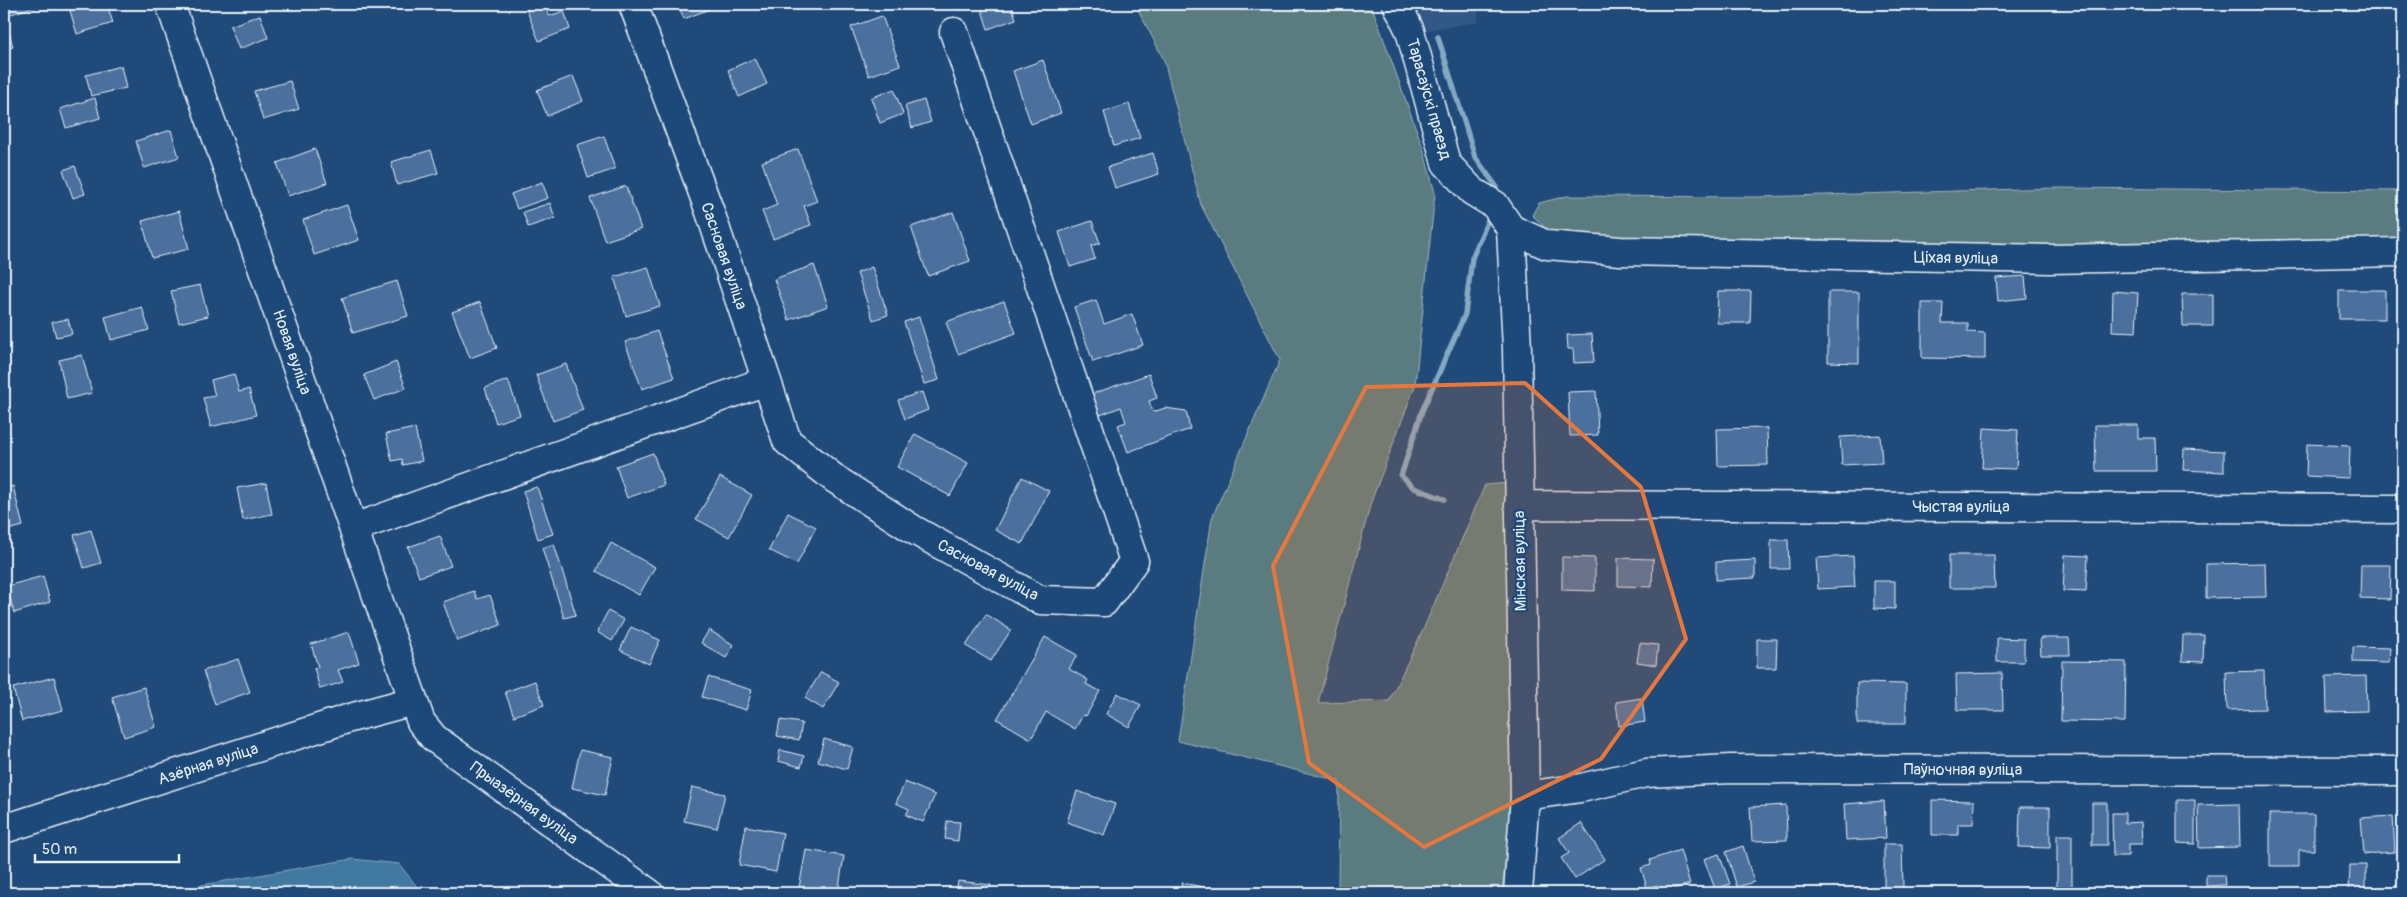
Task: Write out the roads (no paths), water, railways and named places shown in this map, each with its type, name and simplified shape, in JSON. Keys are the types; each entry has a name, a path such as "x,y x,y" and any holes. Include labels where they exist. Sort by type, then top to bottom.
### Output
{"street":[{"name":"Новая вуліца","path":"170,4 413,701"},
{"name":"Сасновая вуліца","path":"633,4 710,212 787,441 835,479 914,530 1040,600 1104,602 1134,561 954,32"},
{"name":"Тарасаўскі праезд","path":"1397,4 1410,31 1446,163 1472,191 1495,205 1511,229"},
{"name":"Ціхая вуліца","path":"1511,229 1547,245 1620,251 2050,259 2403,252"},
{"name":"Мінская вуліца","path":"1511,229 1517,349 1525,796 1518,893"},
{"path":"354,528 766,381"},
{"name":"Чыстая вуліца","path":"1519,505 2403,509"},
{"name":"Азёрная вуліца","path":"6,820 413,701"},
{"name":"Прыазёрная вуліца","path":"413,701 421,722 434,738 649,893"},
{"name":"Паўночная вуліца","path":"1525,796 1581,788 1646,773 1731,769 2403,771"}],"waterway":[{"path":"1438,37 1475,157 1496,186 1495,195"},
{"path":"1444,499 1414,488 1401,476 1422,411 1465,314 1472,258 1491,213"}]}
